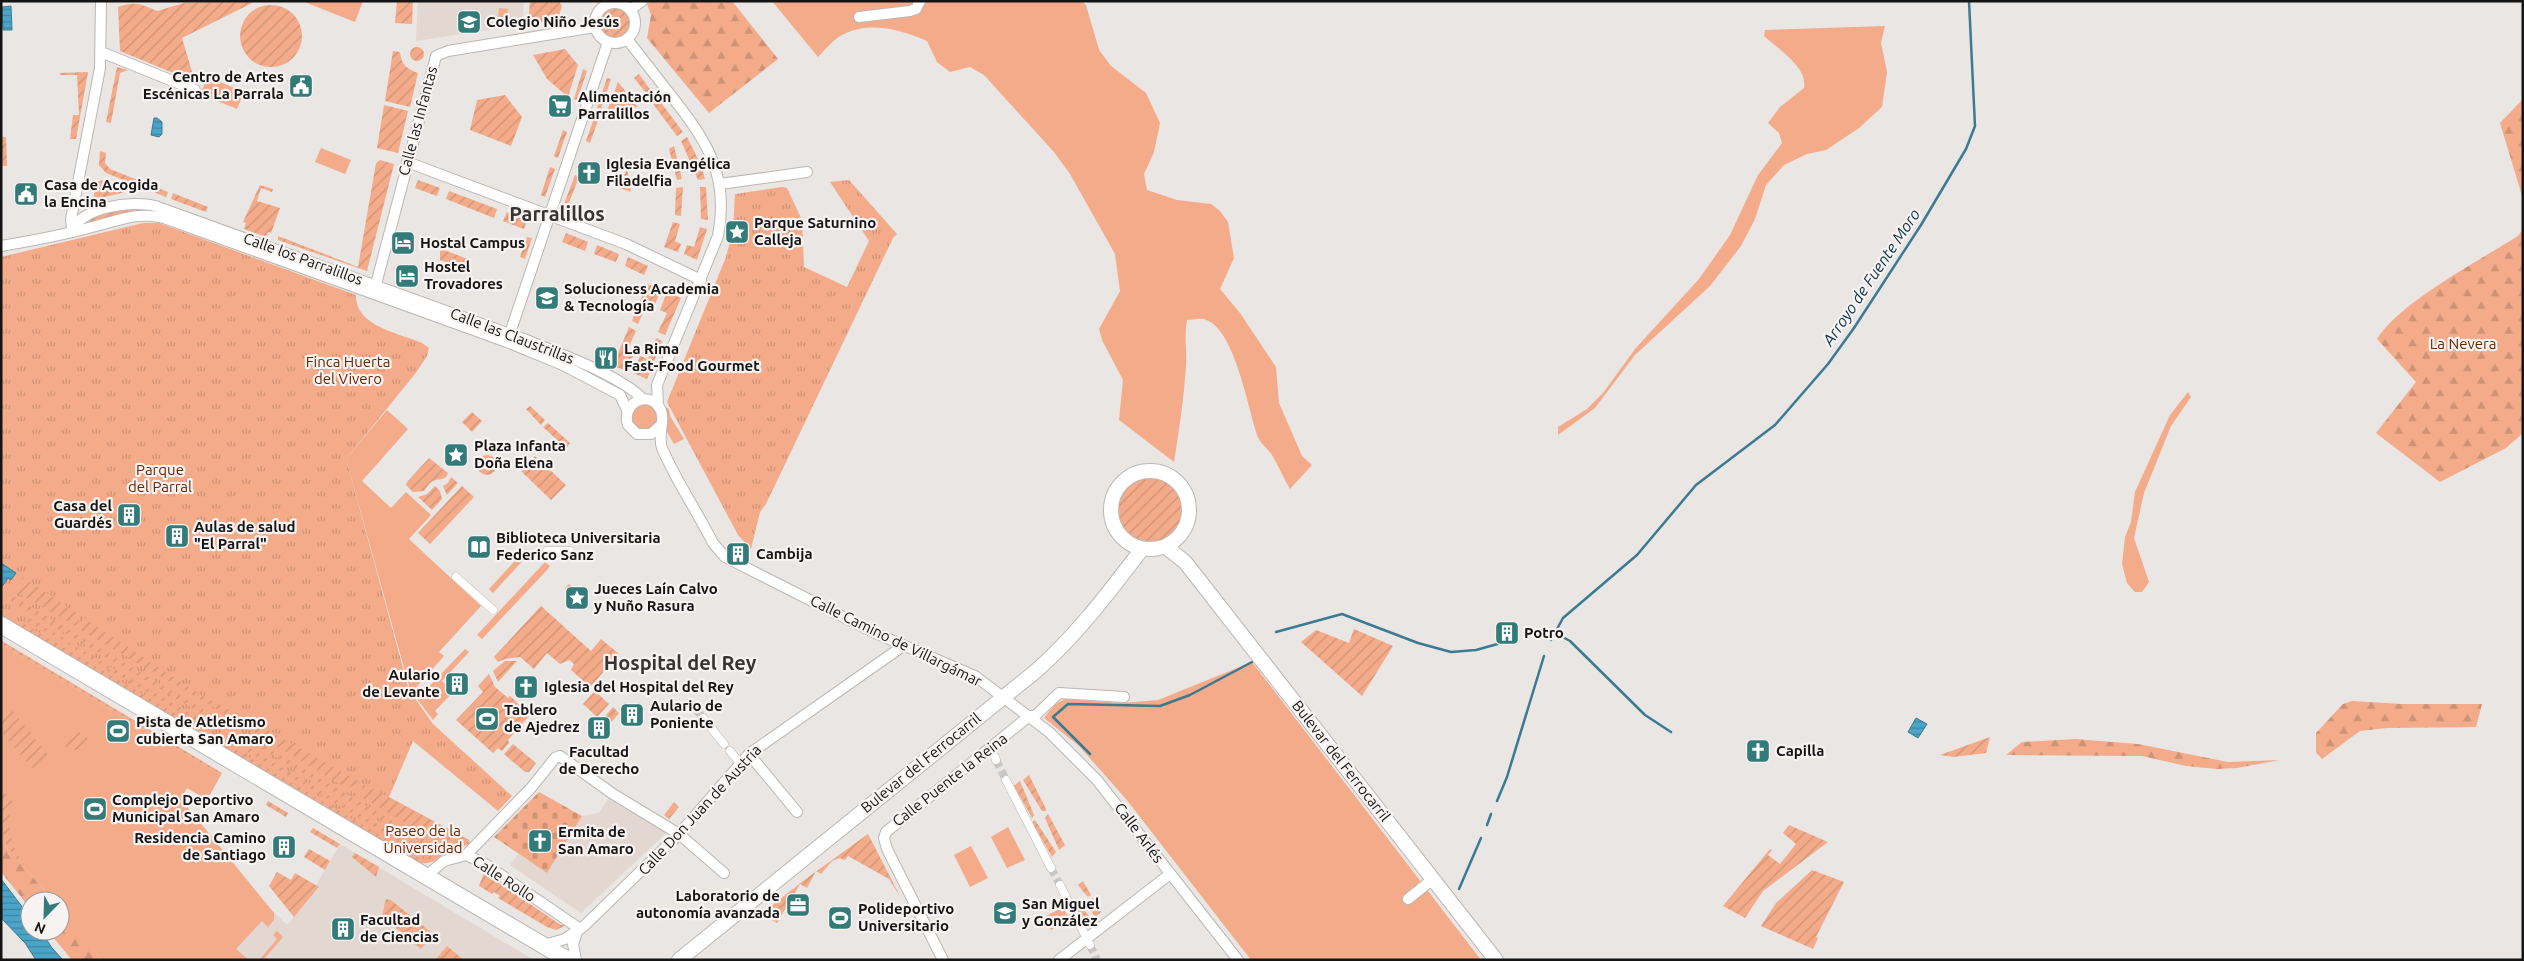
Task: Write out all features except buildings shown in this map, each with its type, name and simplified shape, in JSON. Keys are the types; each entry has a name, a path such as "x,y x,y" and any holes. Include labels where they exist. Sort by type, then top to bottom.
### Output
{"highway":[{"path":"1,625 570,959"}],"main road":[{"path":"1147,471 1159,472 1170,476 1180,484 1190,506 1189,518 1185,530 1172,543 1138,548 1117,532 1112,516 1112,500 1124,480 1135,474 1147,471"},
{"name":"Bulevar del Ferrocarril","path":"1172,543 1496,960"},
{"name":"Bulevar del Ferrocarril","path":"679,960 694,945 1004,697 1068,642 1098,608 1131,563 1138,548"},
{"name":"Bulevar del Ferrocarril","path":"667,960 694,945"}],"street":[{"path":"1,246 72,232 71,219 101,52 101,1"},
{"path":"630,10 642,1"},
{"path":"859,17 916,10 920,1"},
{"path":"616,3 630,10 634,25 627,39 617,43 608,42 601,38 595,27 600,4 616,3"},
{"name":"Calle las Infantas","path":"374,289 433,64 440,53 595,27"},
{"path":"627,39 698,130 714,161 720,184 721,212 718,236 701,280 657,385 643,399 633,402 627,410 626,419 630,428 637,434 647,435 655,432 661,425 662,415 658,406 657,385"},
{"path":"508,338 608,42"},
{"path":"101,52 195,90"},
{"path":"408,162 626,244 701,280"},
{"path":"720,184 808,172"},
{"path":"75,198 80,207 91,213"},
{"name":"Calle los Parralillos","path":"72,232 78,220 91,213 124,205 148,204 231,233 374,289"},
{"name":"Calle los Parralillos","path":"72,232 146,214 190,227 323,276 374,289"},
{"name":"Calle los Parralillos","path":"190,227 203,228 227,236 231,233"},
{"name":"Calle los Parralillos","path":"231,233 237,245"},
{"name":"Calle las Claustrillas","path":"374,289 463,326 476,327 508,338 613,390 623,398 627,410"},
{"name":"Calle las Claustrillas","path":"374,289 590,367 632,390 643,399"},
{"path":"643,399 658,406"},
{"name":"Calle Camino de Villargámar","path":"661,425 661,446"},
{"name":"Calle Camino de Villargámar","path":"647,435 661,446 715,546 725,557 903,646 968,672 1004,697 1028,717"},
{"path":"547,551 570,551"},
{"path":"456,577 493,610"},
{"name":"Calle Don Juan de Austria","path":"544,945 558,942 579,931 679,834 749,754 903,646"},
{"path":"1028,717 1036,715 1059,693 1124,697"},
{"name":"Calle Puente la Reina","path":"943,960 887,849 884,838 890,826 1028,717"},
{"name":"Calle Arlés","path":"1028,717 1059,740 1080,761 1114,801 1238,960"},
{"path":"704,718 724,744"},
{"path":"730,751 740,763"},
{"path":"749,754 797,812"},
{"path":"466,855 531,788 554,758 560,756 613,794 679,834 724,873"},
{"path":"1006,780 1051,868"},
{"name":"Calle Rollo","path":"426,876 442,862 466,855 485,864 579,931"},
{"path":"1059,960 1088,942 1170,874"},
{"path":"1408,899 1433,879"},
{"path":"1060,885 1088,942"},
{"path":"570,959 573,944 579,931"}],"shaded area":[{"name":"Colegio Niño Jesús","path":"418,1 524,1 522,25 416,41"},
{"path":"608,799 667,832 581,913 510,865 518,854 547,873 582,816 599,813"},
{"path":"340,844 534,960 249,960 233,947 273,911 287,925 319,888 316,885"}],"green space":[{"path":"256,1 182,38 195,82 120,51 118,7 138,4 157,11 184,3"},
{"path":"302,1 363,1 355,22"},
{"path":"397,1 413,1 412,24 395,23"},
{"path":"530,1 559,1 562,6 558,19 528,25"},
{"path":"650,1 732,1 778,59 709,113 647,38 651,15 647,4"},
{"path":"772,1 1081,1 1086,5 1099,50 1111,66 1146,93 1160,123 1154,152 1144,174 1147,190 1177,200 1211,204 1220,211 1228,222 1234,258 1220,289 1240,313 1276,367 1279,403 1302,456 1312,465 1290,489 1272,455 1258,437 1239,370 1224,336 1214,325 1203,319 1187,320 1185,378 1174,462 1119,420 1123,380 1102,340 1099,329 1120,291 1115,254 1070,174 1054,152 984,75 970,67 950,72 937,62 927,41 907,33 886,28 865,28 840,36 818,57"},
{"path":"271,5 288,10 293,14 297,19 302,36 297,53 293,58 288,62 271,67 254,62 249,58 245,53 240,36 245,19 249,14 254,10"},
{"path":"499,8 508,9 507,22 498,21"},
{"path":"615,8 626,12 630,23 626,34 615,38 604,34 600,23 604,12"},
{"path":"1885,26 1881,43 1887,72 1882,107 1859,128 1826,150 1807,154 1784,165 1766,185 1755,219 1741,246 1710,286 1635,355 1595,408 1558,435 1558,427 1587,409 1603,393 1635,349 1699,279 1730,235 1758,175 1782,143 1779,133 1768,123 1780,107 1804,88 1804,80 1791,59 1764,36 1765,30"},
{"path":"417,47 422,49 424,54 422,59 417,61 412,59 410,54 412,49"},
{"path":"565,49 578,65 568,97 547,79 533,55"},
{"path":"393,51 400,52 405,66 418,73 410,107 385,101"},
{"path":"117,67 128,70 120,73 111,123 106,122"},
{"path":"583,69 587,71 577,100 574,99"},
{"path":"88,72 76,139 70,139 73,115 79,115 77,75 60,75 60,73"},
{"path":"639,74 654,95 650,98 634,78"},
{"path":"208,77 244,92 237,109 200,94"},
{"path":"607,78 611,79 601,109 597,108"},
{"path":"618,82 638,107 607,111"},
{"path":"505,95 522,117 511,146 470,130 477,100"},
{"path":"2523,99 2523,199 2500,123"},
{"path":"659,100 683,132 677,136 653,104"},
{"path":"384,105 408,111 398,153 377,148"},
{"path":"596,113 600,115 590,143 586,141"},
{"path":"563,130 567,132 558,158 554,156"},
{"path":"1,137 6,137 7,166 1,166"},
{"path":"687,137 701,165 705,179 698,180 681,141"},
{"path":"674,146 682,179 677,180 669,149"},
{"path":"321,148 351,160 345,174 315,162"},
{"path":"100,151 106,153 105,163 110,169 168,192 166,197 106,173 99,165"},
{"path":"380,160 394,164 367,271 278,240 278,236 358,267 376,163"},
{"path":"550,167 555,169 545,197 541,195"},
{"path":"627,168 631,192 620,188"},
{"path":"575,175 579,177 568,205 564,204"},
{"path":"101,180 133,190 93,200 97,182"},
{"path":"418,180 440,188 437,196 415,188"},
{"name":"Parque Saturnino Calleja","path":"849,180 897,234 893,238 766,504 760,512 751,549 738,535 667,402 726,257 733,230 735,194 782,187 787,188 802,220 804,267 847,287 869,241 830,182"},
{"path":"260,185 273,189 272,192 261,188 257,201 280,208 271,233 268,232 266,237 244,229 246,223 243,222"},
{"path":"683,187 681,216 675,215 676,188"},
{"path":"700,187 706,187 708,220 701,219"},
{"path":"449,191 497,209 494,218 446,199"},
{"path":"173,193 208,207 206,212 171,199"},
{"path":"149,208 160,214 90,225 88,218 111,211"},
{"path":"507,212 527,220 524,229 503,221"},
{"path":"673,222 680,224 675,241 681,244 678,252 664,247"},
{"name":"Parque del Parral","path":"143,223 159,223 356,295 358,306 370,321 390,332 422,343 429,348 427,356 415,374 346,459 409,690 433,724 512,796 498,811 413,741 389,797 469,840 470,843 445,857 431,862 418,863 1,615 1,257"},
{"path":"700,227 707,229 697,260 684,254 687,245 694,247"},
{"name":"La Nevera","path":"2523,229 2523,433 2506,448 2440,482 2376,433 2416,382 2377,339 2388,325 2421,297 2518,236"},
{"path":"566,233 588,242 585,251 562,242"},
{"path":"527,237 532,238 525,259 520,257"},
{"path":"597,245 619,254 616,262 594,254"},
{"path":"444,250 470,260 471,266 465,269 440,260 440,251"},
{"path":"628,257 648,266 644,275 625,266"},
{"path":"647,284 661,289 654,307 647,304 638,324 632,321"},
{"path":"667,292 681,298 665,335 658,332 667,313 660,310"},
{"path":"629,327 636,331 627,351 634,354 627,371 613,366"},
{"path":"656,338 662,341 647,379 633,373 640,356 648,359"},
{"path":"2188,392 2191,397 2171,426 2144,493 2134,538 2149,582 2142,592 2135,592 2127,583 2122,564 2125,537 2131,522 2135,492 2170,415"},
{"path":"644,404 653,408 657,417 653,426 644,430 635,426 631,417 635,408"},
{"path":"530,406 545,420 541,425 526,409"},
{"path":"665,407 669,409 670,416 684,439 674,444 666,430"},
{"path":"387,410 408,429 362,481 391,508 406,492 431,515 409,539 481,606 439,652 444,656 411,693 346,459"},
{"path":"472,412 482,421 472,432 462,422"},
{"path":"548,423 570,443 566,448 543,427"},
{"path":"487,455 494,458 497,465 494,472 487,475 480,472 477,465 480,458"},
{"path":"535,456 566,485 551,500 521,471"},
{"path":"429,458 448,473 447,476 432,482 424,491 413,492 406,485 407,482"},
{"path":"1143,475 1157,475 1176,485 1186,504 1186,518 1176,537 1157,547 1143,547 1124,537 1114,518 1114,504 1124,485"},
{"path":"451,477 458,483 447,495 443,486 448,483"},
{"path":"435,486 440,491 442,499 432,510 418,497 427,494"},
{"path":"462,486 474,497 430,544 418,533"},
{"path":"526,549 530,553 493,593 489,589"},
{"path":"545,562 550,566 547,570 482,639 477,635"},
{"path":"23,577 81,616 76,626 14,591"},
{"path":"569,584 585,598 578,606 567,597 565,588"},
{"path":"11,595 71,631 71,634 68,635 8,599"},
{"path":"541,606 591,651 601,639 619,654 590,687 571,670 574,664 569,660 560,664 547,653 534,669 520,657 498,662 494,657"},
{"path":"28,617 64,638 64,641 26,621"},
{"path":"84,618 202,696 259,725 360,782 359,784 347,788 254,733 255,731 79,629"},
{"path":"24,624 427,863 414,860 21,627"},
{"path":"1354,629 1393,646 1362,696 1301,642 1316,630 1349,643"},
{"path":"76,634 221,720 219,724 73,637"},
{"path":"2,641 222,773 221,775 1,644"},
{"path":"68,642 216,728 214,732 68,645"},
{"name":"Complejo Deportivo Municipal San Amaro","path":"1,644 221,775 207,800 187,788 181,799 274,913 274,920 268,927 262,921 236,949 249,960 102,960 70,921 70,891 45,891 1,841"},
{"path":"465,649 469,652 442,681 453,692 435,711 438,714 433,720 417,699"},
{"path":"505,661 517,661 498,682 493,671"},
{"path":"1252,662 1481,960 1251,960 1126,799 1079,746 1044,718 1055,704 1065,699 1122,703 1158,700"},
{"path":"489,674 495,687 508,698 510,696 530,715 508,740 509,743 502,751 498,748 493,753 456,720 483,692 478,686"},
{"path":"595,691 609,704 597,717 583,704"},
{"path":"2352,701 2402,704 2482,704 2476,727 2387,728 2360,731 2322,759 2316,752 2316,733 2343,704"},
{"path":"613,707 619,713 608,726 601,721"},
{"path":"11,709 51,758 32,769 1,731 1,717"},
{"path":"75,729 93,742 84,750 69,750 61,741"},
{"path":"1990,737 1986,753 1953,757 1940,755"},
{"name":"Paseo de la Universidad","path":"251,738 445,852 440,855 249,741"},
{"path":"2075,739 2138,744 2228,762 2280,760 2237,768 2217,769 2186,766 2142,756 2006,755 2022,742"},
{"path":"513,744 536,763 529,772 525,772 504,754"},
{"path":"246,746 434,858 430,860 244,749"},
{"path":"1029,775 1046,811 1042,811 1023,780"},
{"path":"1020,781 1034,815 1032,818 1014,786"},
{"path":"363,784 469,840 451,849 361,797"},
{"path":"4,792 13,802 10,820 11,836 16,851 25,866 17,859 6,843 1,815 1,794"},
{"path":"539,792 582,816 547,873 494,837"},
{"path":"268,801 288,813 286,817 266,805"},
{"path":"674,802 679,807 669,819 664,815"},
{"path":"1048,814 1065,845 1059,850 1045,818"},
{"path":"1035,820 1056,852 1052,857 1032,822"},
{"path":"1789,825 1828,842 1763,891 1745,918 1723,906 1770,849 1772,850 1768,855 1780,864 1796,844 1783,833"},
{"path":"1008,827 1025,860 1007,868 991,837"},
{"path":"313,828 340,844 337,848 310,832"},
{"path":"868,834 901,898 889,879 848,856 845,860 840,858 832,861 821,874 816,871"},
{"path":"1,841 45,891 20,891 20,896 1,872"},
{"path":"971,846 988,878 970,887 954,855"},
{"path":"309,849 330,861 325,870 304,857"},
{"path":"355,853 379,867 376,877 352,857"},
{"path":"485,870 487,875 561,925 567,925 556,930 547,927 498,898 500,896 494,892 492,894 479,886"},
{"path":"1812,870 1844,882 1816,937 1818,938 1813,949 1761,926 1776,903"},
{"path":"277,872 291,880 295,873 319,887 294,917 269,886"},
{"path":"816,872 807,888 800,884 777,923 761,914 807,878"},
{"path":"1083,881 1091,895 1088,897 1078,885"},
{"path":"1093,898 1101,912 1095,917 1090,909 1090,900"},
{"path":"386,899 391,900 433,934 421,949 382,916"},
{"path":"1081,906 1091,919 1085,924 1077,909"},
{"path":"1063,907 1070,920 1051,930 1044,917"},
{"path":"70,920 102,960 72,960 56,941 70,941"},
{"path":"277,931 283,937 263,960 259,960 277,939 273,935"},
{"path":"447,946 464,960 435,960"}],"water":[{"path":"11,6 12,30 3,30 2,7"},
{"path":"154,118 162,122 162,134 159,137 151,135"},
{"path":"1,563 16,573 11,580 8,578 1,588"},
{"path":"1916,718 1927,724 1918,738 1908,732"},
{"path":"1,879 20,904 20,938 2,919"},
{"path":"23,941 47,941 63,960 36,960"}],"waterway":[{"name":"Arroyo de Fuente Moro","path":"1551,640 1563,618 1637,555 1696,485 1775,425 1828,364 1854,328 1921,225 1966,149 1975,126 1969,1"},
{"path":"1276,632 1342,614 1418,643 1451,652 1476,650 1512,640"},
{"path":"1555,633 1570,641 1645,715 1671,732"},
{"name":"Arroyo de Fuente Moro","path":"1497,801 1507,777 1544,656"},
{"path":"1090,754 1053,717 1068,704 1160,706 1190,695 1252,662"},
{"name":"Arroyo de Fuente Moro","path":"1487,825 1491,814"},
{"name":"Arroyo de Fuente Moro","path":"1459,889 1481,838"}],"tunnel":[{"path":"696,709 703,718"},
{"path":"996,760 1006,780"},
{"path":"1051,868 1060,885"},
{"path":"1090,945 1097,960"}],"place":[{"name":"Colegio Niño Jesús","path":"469,22"},
{"name":"Centro de Artes Escénicas La Parrala","path":"301,86"},
{"name":"Alimentación Parralillos","path":"560,106"},
{"name":"Iglesia Evangélica Filadelfia","path":"589,173"},
{"name":"Casa de Acogida la Encina","path":"26,194"},
{"name":"Parque Saturnino Calleja","path":"737,232"},
{"name":"Hostal Campus","path":"403,243"},
{"name":"Hostel Trovadores","path":"407,276"},
{"name":"Solucioness Academia & Tecnología","path":"547,298"},
{"name":"La Rima Fast-Food Gourmet","path":"606,358"},
{"name":"Plaza Infanta Doña Elena","path":"456,455"},
{"name":"Casa del Guardés","path":"129,515"},
{"name":"Aulas de salud \"El Parral\"","path":"177,536"},
{"name":"Biblioteca Universitaria Federico Sanz","path":"479,547"},
{"name":"Cambija","path":"738,554"},
{"name":"Jueces Laín Calvo y Nuño Rasura","path":"577,598"},
{"name":"Potro","path":"1507,633"},
{"name":"Aulario de Levante","path":"457,684"},
{"name":"Iglesia del Hospital del Rey","path":"526,687"},
{"name":"Aulario de Poniente","path":"632,715"},
{"name":"Tablero de Ajedrez","path":"487,719"},
{"name":"Facultad de Derecho","path":"599,728"},
{"name":"Pista de Atletismo cubierta San Amaro","path":"118,731"},
{"name":"Capilla","path":"1758,751"},
{"name":"Complejo Deportivo Municipal San Amaro","path":"95,809"},
{"name":"Ermita de San Amaro","path":"540,841"},
{"name":"Residencia Camino de Santiago","path":"284,847"},
{"name":"Laboratorio de autonomía avanzada","path":"798,905"},
{"name":"San Miguel y González","path":"1005,913"},
{"name":"Polideportivo Universitario","path":"840,918"},
{"name":"Facultad de Ciencias","path":"343,929"}],"district":[{"name":"Parralillos","path":"557,214"},
{"name":"Hospital del Rey","path":"680,663"}],"park label":[{"name":"Finca Huerta del Vivero","path":"348,370"}]}
